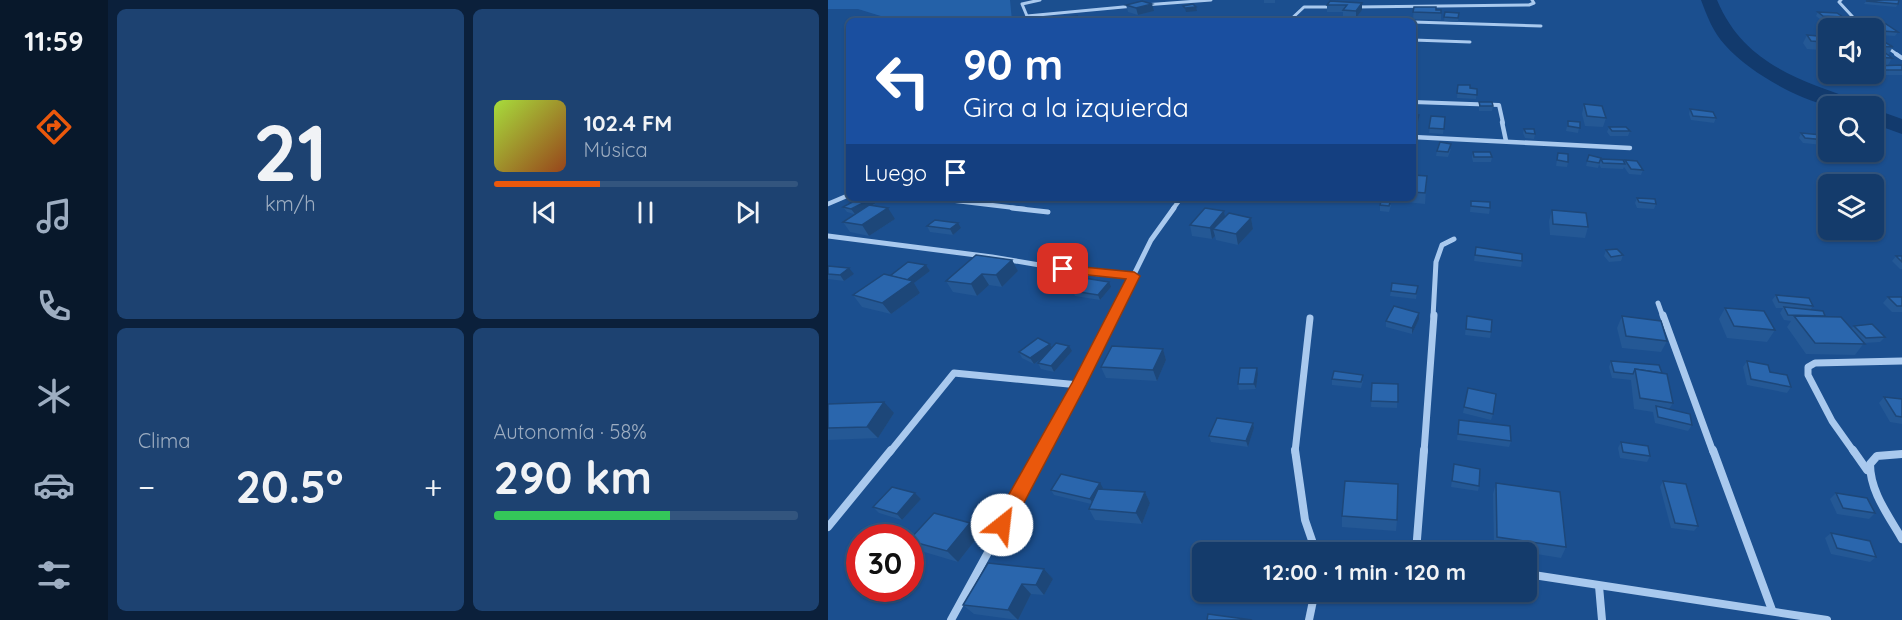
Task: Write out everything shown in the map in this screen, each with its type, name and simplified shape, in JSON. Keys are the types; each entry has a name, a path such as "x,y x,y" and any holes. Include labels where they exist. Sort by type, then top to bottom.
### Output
{"street":[{"path":"1040,0 1022,4 1027,16 1211,0"},
{"path":"1303,0 1306,7"},
{"path":"1422,0 1426,6"},
{"path":"1348,7 1528,5 1534,3 1532,0"},
{"path":"1841,0 1839,2 1852,18"},
{"path":"1293,18 1306,7 1337,7"},
{"path":"1416,22 1541,26"},
{"path":"1416,40 1470,42"},
{"path":"1884,45 1902,58"},
{"path":"1416,102 1498,105 1506,141"},
{"path":"1416,137 1630,148"},
{"path":"828,204 846,196"},
{"path":"957,201 1048,212"},
{"path":"951,620 1078,385 1151,240 1179,201"},
{"path":"828,236 992,257 1087,273 1134,276"},
{"path":"1417,542 1431,370 1436,262 1442,245 1454,239"},
{"path":"1658,303 1772,609"},
{"path":"1310,318 1295,452 1305,520 1313,542"},
{"path":"1902,361 1815,363 1808,367 1808,375 1832,421 1867,470 1878,496 1902,539"},
{"path":"828,527 954,373 1078,385"},
{"path":"1867,470 1868,463 1877,456 1902,454"},
{"path":"1537,576 1772,609 1827,620"},
{"path":"1599,586 1602,620"},
{"path":"1309,620 1313,602"}],"shaded area":[{"path":"828,0 1010,0 1012,18 887,18 858,9 828,9"}],"building":[{"path":"1899,0 1898,4 1866,1"},
{"path":"1142,1 1152,4 1136,8 1126,5"},
{"path":"1330,1 1362,3 1356,11 1343,10 1347,5 1327,5"},
{"path":"1193,4 1196,7 1185,8 1183,6"},
{"path":"1414,7 1436,7 1436,10 1441,10 1441,13 1413,12"},
{"path":"1445,12 1459,13 1458,18 1444,17"},
{"path":"1818,12 1837,13 1843,17 1823,16"},
{"path":"1884,24 1886,24 1898,32 1884,31"},
{"path":"1807,35 1818,36 1818,42 1811,41"},
{"path":"1902,65 1902,70 1884,70 1884,66"},
{"path":"1458,85 1470,85 1470,88 1477,89 1477,95 1457,93"},
{"path":"1479,102 1492,102 1493,106 1480,106"},
{"path":"1584,104 1602,106 1606,118 1587,116"},
{"path":"1690,109 1713,112 1716,118 1693,116"},
{"path":"1431,116 1445,117 1444,129 1429,128"},
{"path":"1568,121 1580,122 1580,128 1568,126"},
{"path":"1609,127 1626,127 1630,131 1612,131"},
{"path":"1524,129 1534,129 1535,134 1526,133"},
{"path":"1801,133 1818,135 1818,139 1805,138"},
{"path":"1440,142 1451,144 1448,152 1437,151"},
{"path":"1473,152 1490,152 1492,157 1474,157"},
{"path":"1558,153 1568,154 1568,162 1557,160"},
{"path":"1589,155 1601,158 1599,163 1587,161"},
{"path":"1601,159 1623,160 1625,164 1603,163"},
{"path":"1625,160 1637,161 1643,170 1631,169"},
{"path":"1416,175 1427,176 1425,193 1416,192"},
{"path":"1637,198 1655,199 1656,204 1639,202"},
{"path":"854,201 867,201 851,209 843,207"},
{"path":"1381,201 1390,201 1389,206 1380,205"},
{"path":"1471,201 1490,202 1490,208 1471,206"},
{"path":"869,205 888,208 862,225 843,222"},
{"path":"1205,208 1224,211 1210,228 1190,225"},
{"path":"1552,210 1586,213 1588,227 1553,224"},
{"path":"1229,213 1251,218 1236,234 1213,229"},
{"path":"935,220 958,223 950,229 927,226"},
{"path":"1476,247 1522,254 1522,261 1475,255"},
{"path":"1617,249 1623,255 1611,257 1606,250"},
{"path":"976,255 1012,260 996,275 982,274 971,284 946,281"},
{"path":"908,262 926,265 907,280 890,276"},
{"path":"828,266 849,268 840,275 828,274"},
{"path":"884,274 913,281 882,303 853,295"},
{"path":"1084,278 1109,282 1098,295 1073,291"},
{"path":"1392,283 1418,286 1416,294 1391,291"},
{"path":"1776,295 1809,298 1813,306 1779,302"},
{"path":"1888,297 1902,297 1902,306 1897,306"},
{"path":"1394,306 1419,313 1412,328 1386,321"},
{"path":"1784,307 1823,311 1825,316 1788,315"},
{"path":"1725,308 1764,311 1775,330 1734,326"},
{"path":"1467,316 1492,320 1491,332 1466,329"},
{"path":"1622,316 1661,321 1667,341 1626,336"},
{"path":"1794,316 1841,317 1865,344 1815,343"},
{"path":"1872,324 1885,337 1866,338 1854,326"},
{"path":"1038,338 1050,344 1030,358 1019,352"},
{"path":"1056,343 1069,346 1051,366 1038,363"},
{"path":"1112,346 1163,349 1153,370 1101,367"},
{"path":"1611,361 1659,365 1662,373 1635,369 1633,374 1614,372"},
{"path":"1747,361 1768,365 1770,372 1787,375 1791,387 1751,379"},
{"path":"1240,368 1257,368 1254,384 1238,384"},
{"path":"1635,369 1667,374 1673,403 1640,398"},
{"path":"1334,371 1363,375 1361,382 1332,379"},
{"path":"1372,383 1398,384 1398,402 1371,401"},
{"path":"1468,388 1496,394 1493,414 1464,407"},
{"path":"1884,397 1902,399 1902,417 1896,416"},
{"path":"884,402 867,427 828,428 828,404"},
{"path":"1656,406 1690,414 1692,425 1658,417"},
{"path":"1217,418 1253,423 1246,441 1209,436"},
{"path":"1459,420 1510,426 1511,441 1458,434"},
{"path":"1621,442 1648,446 1650,456 1623,452"},
{"path":"1454,464 1480,469 1479,486 1452,481"},
{"path":"1061,474 1100,483 1090,499 1051,490"},
{"path":"1345,481 1398,484 1397,520 1342,516"},
{"path":"1663,481 1686,484 1698,526 1675,523"},
{"path":"1496,483 1560,492 1566,547 1497,537"},
{"path":"892,487 915,493 897,514 873,507"},
{"path":"1098,489 1145,492 1136,513 1089,509"},
{"path":"1836,493 1867,498 1875,513 1843,508"},
{"path":"934,513 970,523 947,551 924,545 924,524"},
{"path":"1831,533 1870,541 1876,557 1837,548"},
{"path":"988,563 1044,569 1036,585 1022,584 1008,610 963,605"},
{"path":"1208,614 1252,620 1207,620"}],"waterway":[{"path":"1709,0 1717,22 1730,40 1747,56 1786,80 1824,96"},
{"path":"1884,120 1902,127"}],"route":[{"path":"1002,525 1134,276 1063,269"}]}
